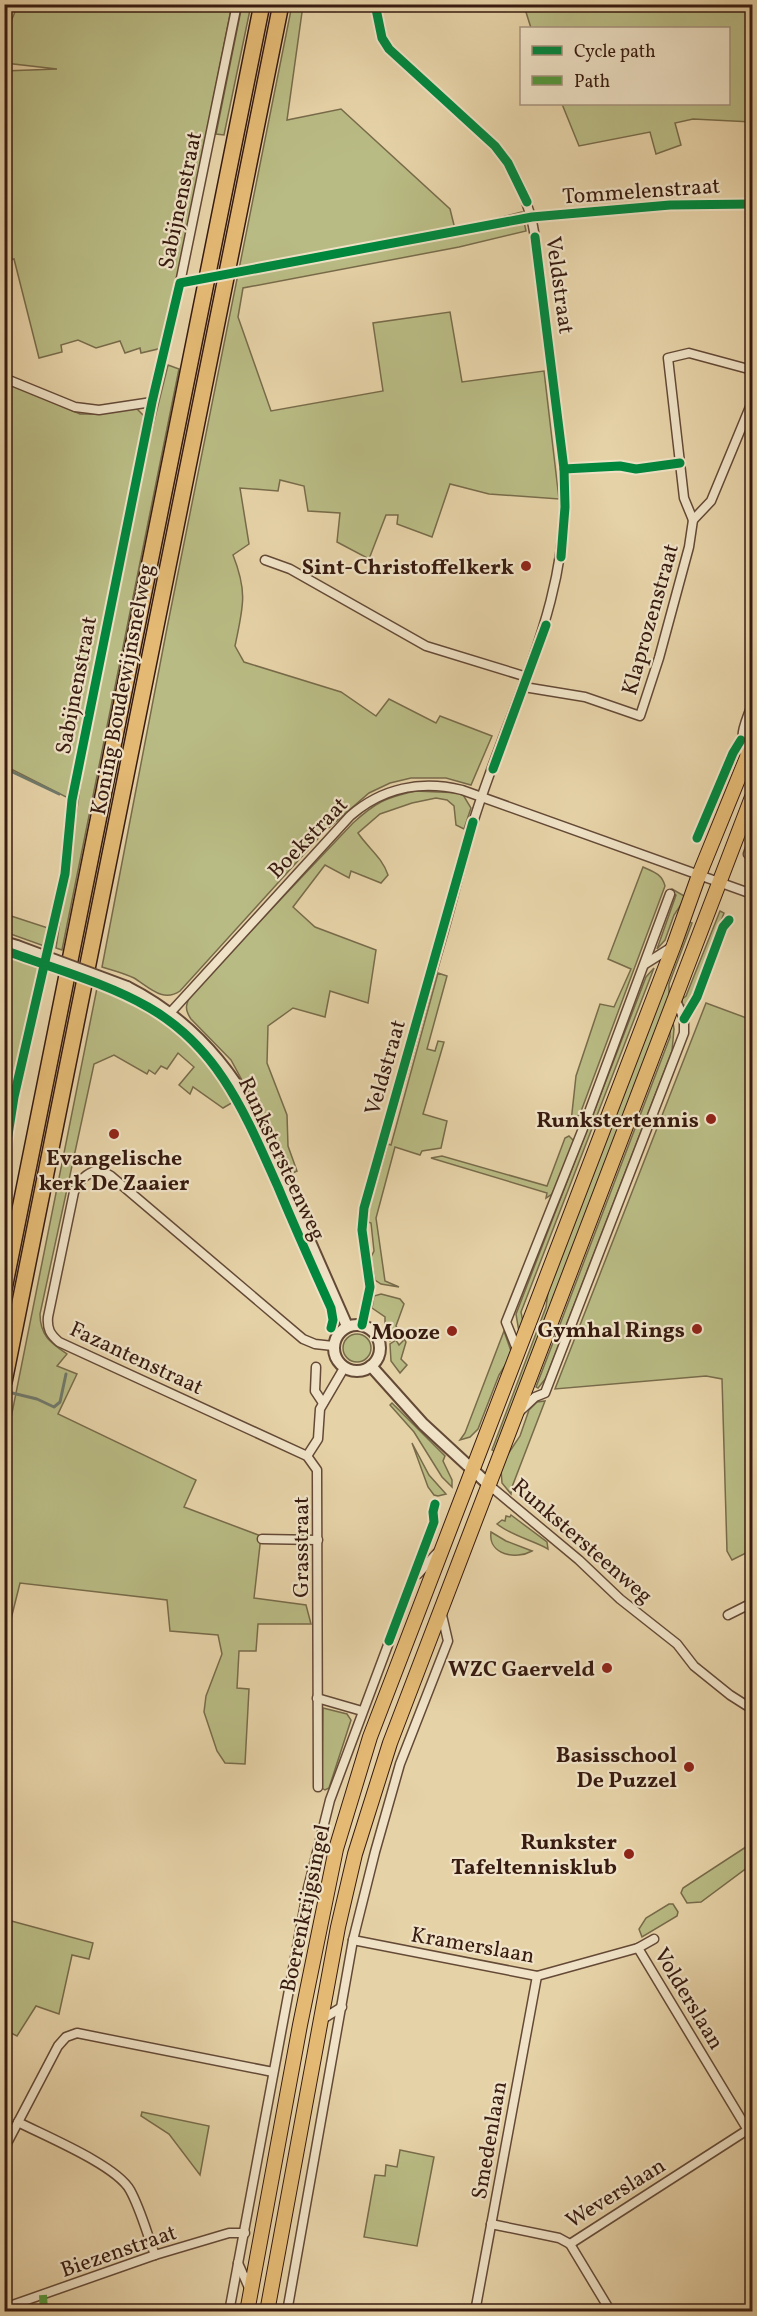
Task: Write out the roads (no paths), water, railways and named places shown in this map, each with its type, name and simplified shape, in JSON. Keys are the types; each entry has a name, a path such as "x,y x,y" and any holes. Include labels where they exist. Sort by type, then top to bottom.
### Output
{"highway":[{"name":"Koning Boudewijnsnelweg","path":"4,1288 262,4"},
{"name":"Koning Boudewijnsnelweg","path":"4,1382 281,4"},
{"name":"Boerenkrijgsingel","path":"247,2312 300,2025 336,1849 370,1737 699,875 746,760 747,743"},
{"name":"Boerenkrijgsingel","path":"267,2312 338,1927 355,1854 390,1743 751,804"}],"street":[{"name":"Sabijnenstraat","path":"4,1160 14,1097 65,874 72,800 152,402 180,283 237,4"},
{"name":"Veldstraat","path":"362,1325 370,1287 362,1230 364,1208 473,822 546,625 563,543 565,493 552,365 532,217 508,163 495,146 389,49 382,38 375,4"},
{"name":"Tommelenstraat","path":"532,217 669,205 753,204"},
{"name":"Klaprozenstraat","path":"524,687 585,697 640,716 659,658 686,558 693,520 684,498 668,358 689,352 753,370"},
{"path":"4,378 75,407 99,410 152,402"},
{"name":"Klaprozenstraat","path":"693,520 711,501 753,402"},
{"path":"265,561 290,568 426,646 527,677"},
{"path":"697,838 733,753 747,743 743,726 753,705"},
{"name":"Boekstraat","path":"170,1013 359,808 387,793 416,786 444,786 483,797 753,894"},
{"path":"748,854 753,842"},
{"path":"518,1352 506,1322 582,1131 670,894"},
{"path":"684,1019 697,998 723,927 729,920"},
{"name":"Runkstersteenweg","path":"4,942 127,987 170,1013 219,1058 237,1083 252,1110 347,1326"},
{"path":"644,964 674,945"},
{"path":"517,1414 535,1397 545,1393 684,1033 684,1019 675,998"},
{"path":"4,1088 14,1097"},
{"name":"Fazantenstraat","path":"307,1456 59,1342 47,1328 74,1192 79,1182 87,1174 99,1169 111,1176 303,1339 315,1344 333,1346"},
{"path":"362,1325 372,1330 378,1338 380,1345 378,1359 371,1366 358,1371 344,1368 336,1359 333,1346 337,1335 347,1326 362,1325"},
{"name":"Runkstersteenweg","path":"371,1366 423,1425 472,1472 576,1557 620,1599 677,1644 694,1665 730,1695 753,1709"},
{"path":"316,1367 315,1391 323,1403"},
{"path":"307,1456 318,1439 319,1414 323,1403 344,1368"},
{"name":"Grasstraat","path":"307,1456 316,1468 318,1477 318,1787"},
{"name":"Boerenkrijgsingel","path":"229,2312 308,1887 327,1810 434,1522"},
{"path":"262,1539 318,1540"},
{"name":"Boerenkrijgsingel","path":"414,1579 444,1546"},
{"path":"728,1616 753,1603"},
{"path":"287,2312 353,1940 400,1764 448,1641 441,1610"},
{"path":"317,1698 363,1711"},
{"name":"Kramerslaan","path":"353,1940 537,1976 638,1948 654,1939"},
{"name":"Volderslaan","path":"638,1948 751,2131"},
{"name":"Smedenlaan","path":"475,2312 537,1976"},
{"path":"321,2020 342,2007"},
{"path":"4,2148 58,2046 66,2037 77,2033 273,2072"},
{"path":"18,2122 100,2164 118,2176 129,2188 155,2256"},
{"name":"Weverslaan","path":"491,2224 559,2238 570,2244 751,2131"},
{"name":"Biezenstraat","path":"4,2308 155,2256 228,2233 245,2232"},
{"path":"570,2244 611,2312"},
{"path":"238,2263 251,2292"}],"waterway":[{"path":"4,768 59,794"},
{"path":"4,1391 37,1399 54,1407 60,1402 66,1374"}],"place":[{"name":"Sint-Christoffelkerk","path":"526,566"},
{"name":"Runkstertennis","path":"711,1119"},
{"name":"Evangelische kerk De Zaaier","path":"114,1134"},
{"name":"Gymhal Rings","path":"697,1329"},
{"name":"Mooze","path":"452,1331"},
{"name":"WZC Gaerveld","path":"607,1668"},
{"name":"Basisschool De Puzzel","path":"689,1767"},
{"name":"Runkster Tafeltennisklub","path":"629,1854"}]}
